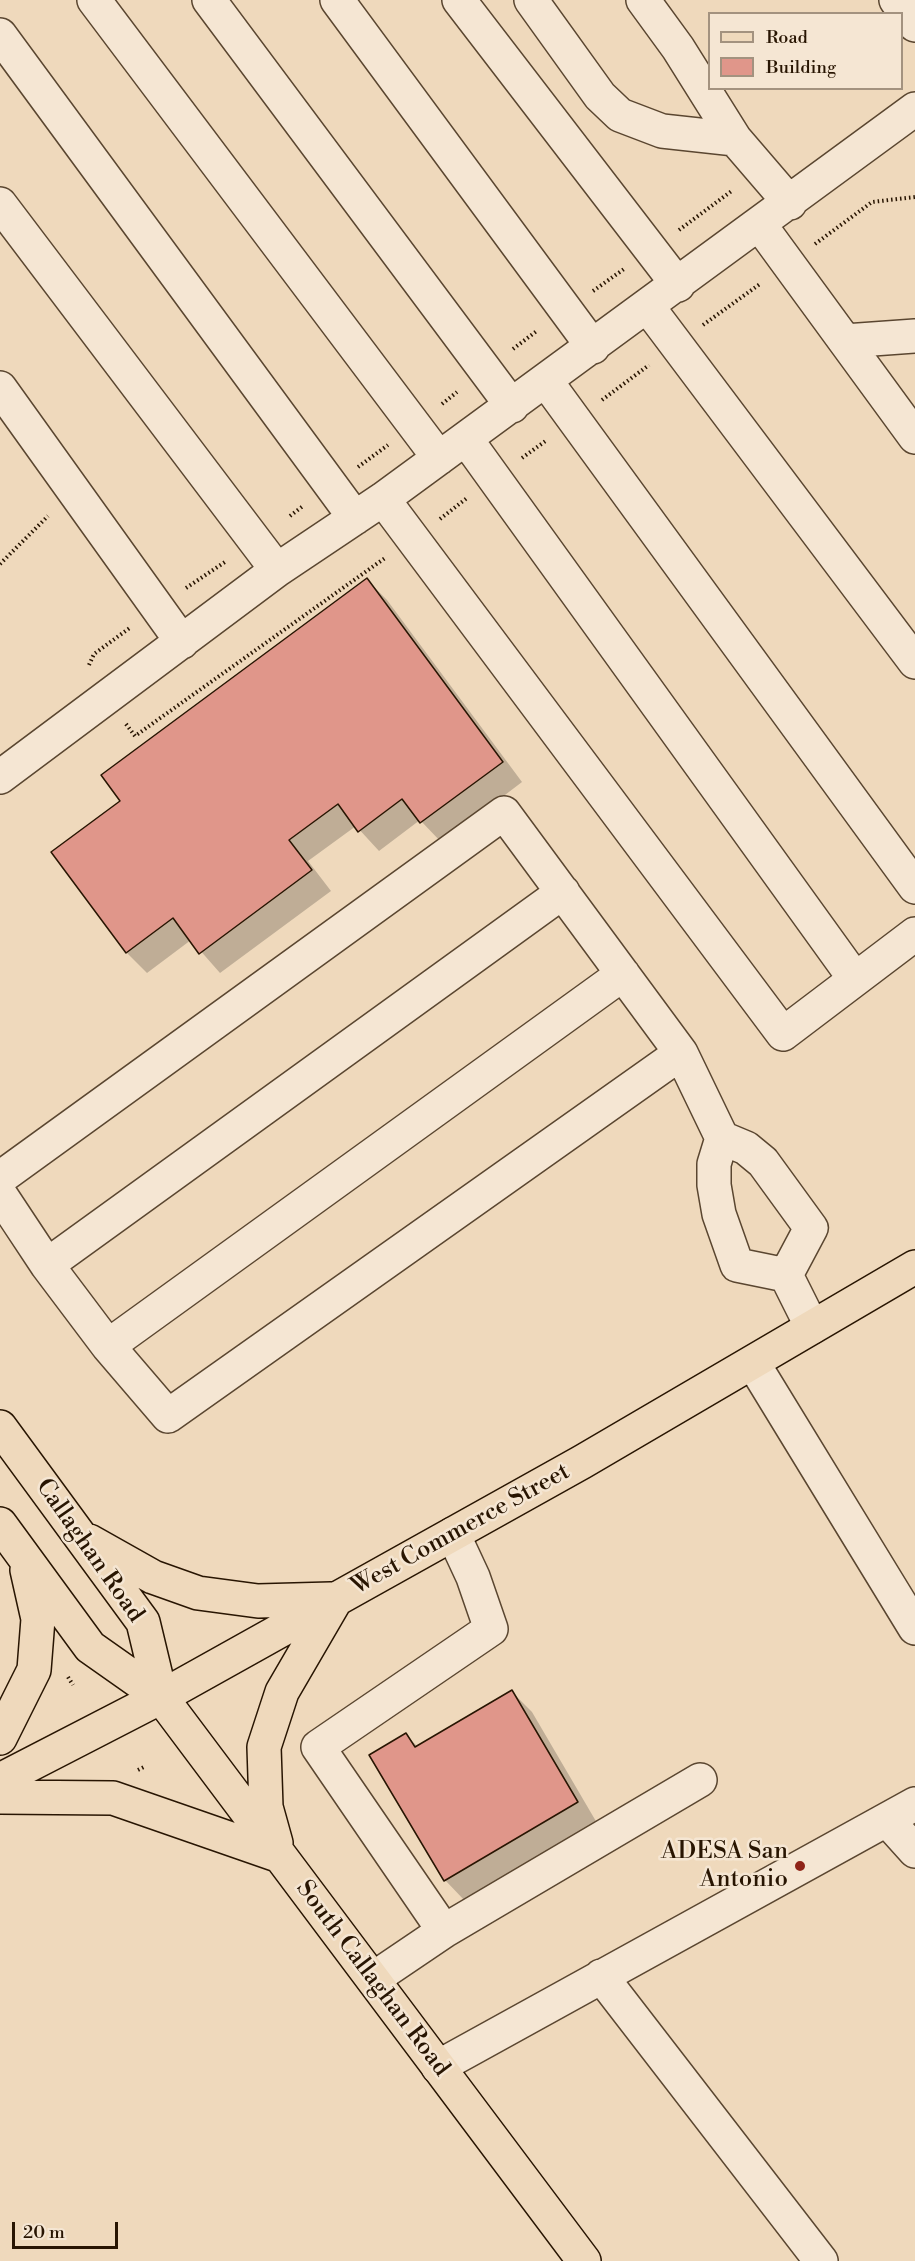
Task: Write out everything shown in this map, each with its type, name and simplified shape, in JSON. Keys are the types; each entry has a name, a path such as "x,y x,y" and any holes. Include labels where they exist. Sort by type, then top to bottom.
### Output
{"main road":[{"name":"West Commerce Street","path":"0,1780 161,1697 453,1534 753,1363 915,1267"},
{"name":"Callaghan Road","path":"0,1427 143,1622 161,1697"},
{"path":"0,1524 90,1647 161,1697"},
{"path":"78,1534 153,1577 198,1593 258,1601 336,1599"},
{"path":"0,1738 34,1670 38,1619 24,1557"},
{"path":"280,1856 266,1808 264,1747 282,1692 336,1599"},
{"name":"South Callaghan Road","path":"161,1697 584,2261"},
{"path":"0,1797 113,1798 280,1856"}],"lane":[{"path":"94,0 440,458"},
{"path":"209,0 512,406"},
{"path":"337,0 593,347"},
{"path":"459,0 678,285"},
{"path":"531,0 600,96 620,115 662,131 735,139"},
{"path":"643,0 678,48 735,139 790,203"},
{"path":"896,0 915,25"},
{"path":"0,35 355,518"},
{"path":"0,777 277,570 440,458 915,110"},
{"path":"0,204 277,570"},
{"path":"760,225 915,436"},
{"path":"648,307 915,662"},
{"path":"845,341 915,336"},
{"path":"546,381 915,887"},
{"path":"0,388 182,642"},
{"path":"466,439 855,979"},
{"path":"383,499 783,1034 915,934"},
{"path":"0,1178 504,813 681,1053 722,1138 746,1148 763,1162 811,1228 786,1275"},
{"path":"47,1265 563,892"},
{"path":"108,1346 622,974"},
{"path":"0,1194 47,1265 108,1346 168,1416 681,1053"},
{"path":"722,1138 714,1164 714,1185 720,1214 737,1265 786,1275"},
{"path":"786,1275 812,1327"},
{"path":"753,1363 915,1628"},
{"path":"444,1931 318,1747 491,1629 473,1577 453,1534"},
{"path":"373,1979 444,1931 700,1780"},
{"path":"438,2067 902,1813 915,1851"},
{"path":"601,1976 821,2261"}],"path":[{"path":"87,669 94,654 255,542 414,426 565,309 651,251 761,169"},
{"path":"0,564 73,490"},
{"path":"67,1676 73,1685"}],"building":[{"path":"367,578 503,762 420,823 402,799 358,832 338,804 289,840 312,870 199,954 173,918 126,953 51,852 120,801 101,775"},
{"path":"512,1690 578,1802 444,1881 369,1755 406,1733 415,1747"}],"place":[{"name":"ADESA San Antonio","path":"800,1866"}]}
